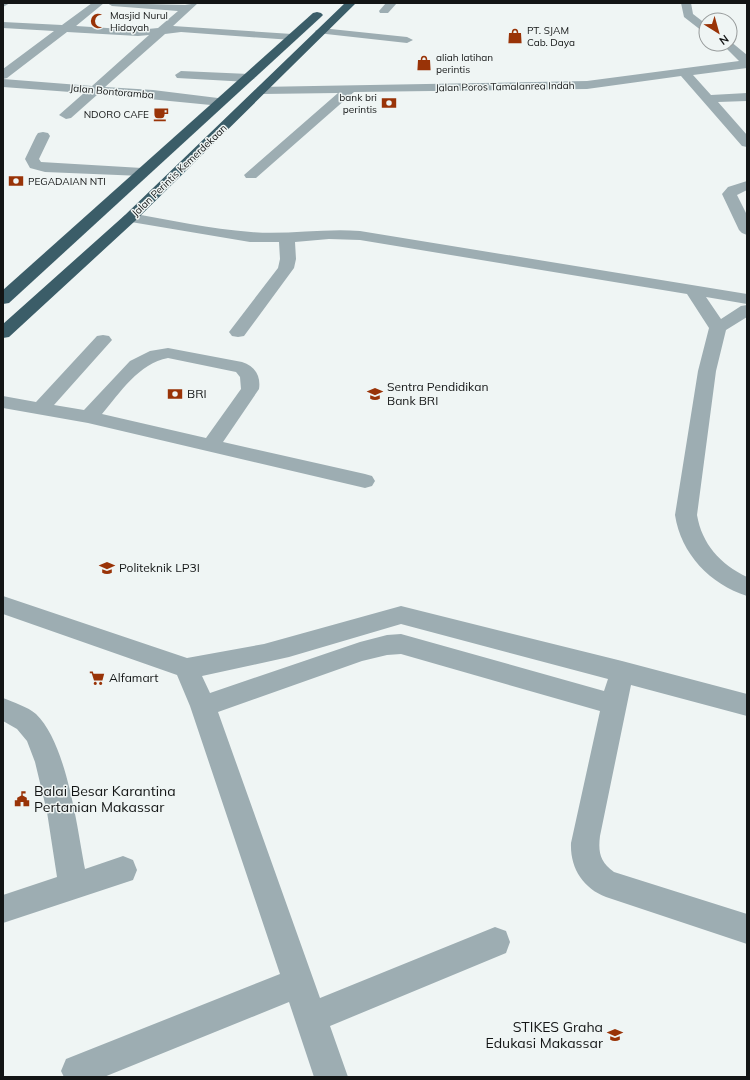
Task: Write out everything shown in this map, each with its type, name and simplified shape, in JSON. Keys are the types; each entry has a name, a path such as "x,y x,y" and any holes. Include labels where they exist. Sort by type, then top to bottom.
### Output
{"highway":[{"name":"Jalan Perintis Kemerdekaan","path":"3,299 135,171 221,102 249,78 292,37 320,25 351,3"},
{"name":"Jalan Perintis Kemerdekaan","path":"3,333 130,218 262,90 320,25 325,8"}],"street":[{"path":"3,75 99,3"},
{"path":"112,3 190,5"},
{"path":"384,11 392,3"},
{"path":"686,3 688,7 688,15 698,22"},
{"path":"66,115 190,5"},
{"path":"3,25 138,33 181,28 292,37"},
{"path":"320,25 407,40"},
{"path":"736,52 747,63"},
{"name":"Jalan Poros Tamalanrea Indah","path":"262,90 349,90 587,85 747,63"},
{"path":"684,72 747,143"},
{"path":"181,75 249,78"},
{"name":"Jalan Bontoramba","path":"3,83 95,89 221,102"},
{"path":"251,175 349,90"},
{"path":"708,99 747,97"},
{"path":"44,136 32,159 35,165 45,168 135,171"},
{"path":"747,185 733,190 729,194 747,230"},
{"path":"130,218 250,237 287,238 325,234 354,234 747,299"},
{"path":"238,332 286,268 288,258 287,238"},
{"path":"692,289 718,328"},
{"path":"747,310 718,328 705,386 686,504 687,525 695,546 716,568 747,587"},
{"path":"41,408 103,340"},
{"path":"88,417 136,365 156,355 168,353 242,368 250,374 252,380 250,389 211,445"},
{"path":"3,402 88,417 365,481"},
{"path":"3,605 170,661 186,668 223,664 292,647 390,616 402,615 622,671 747,705"},
{"path":"202,706 360,652 387,645 402,644 613,704"},
{"path":"186,668 202,706 331,1077"},
{"path":"622,671 613,704 595,802 585,839 586,857 591,869 595,876 606,883 747,929"},
{"path":"3,709 26,722 38,735 48,762 61,812 73,886"},
{"path":"3,909 123,870"},
{"path":"311,1018 495,942"},
{"path":"78,1071 298,983"}],"place":[{"name":"Masjid Nurul Hidayah","path":"98,21"},
{"name":"PT. SJAM Cab. Daya","path":"515,36"},
{"name":"aliah latihan perintis","path":"424,63"},
{"name":"bank bri perintis","path":"389,103"},
{"name":"NDORO CAFE","path":"161,114"},
{"name":"PEGADAIAN NTI","path":"16,181"},
{"name":"BRI","path":"175,394"},
{"name":"Sentra Pendidikan Bank BRI","path":"375,394"},
{"name":"Politeknik LP3I","path":"107,568"},
{"name":"Alfamart","path":"97,678"},
{"name":"Balai Besar Karantina Pertanian Makassar","path":"22,799"},
{"name":"STIKES Graha Edukasi Makassar","path":"615,1035"}]}
